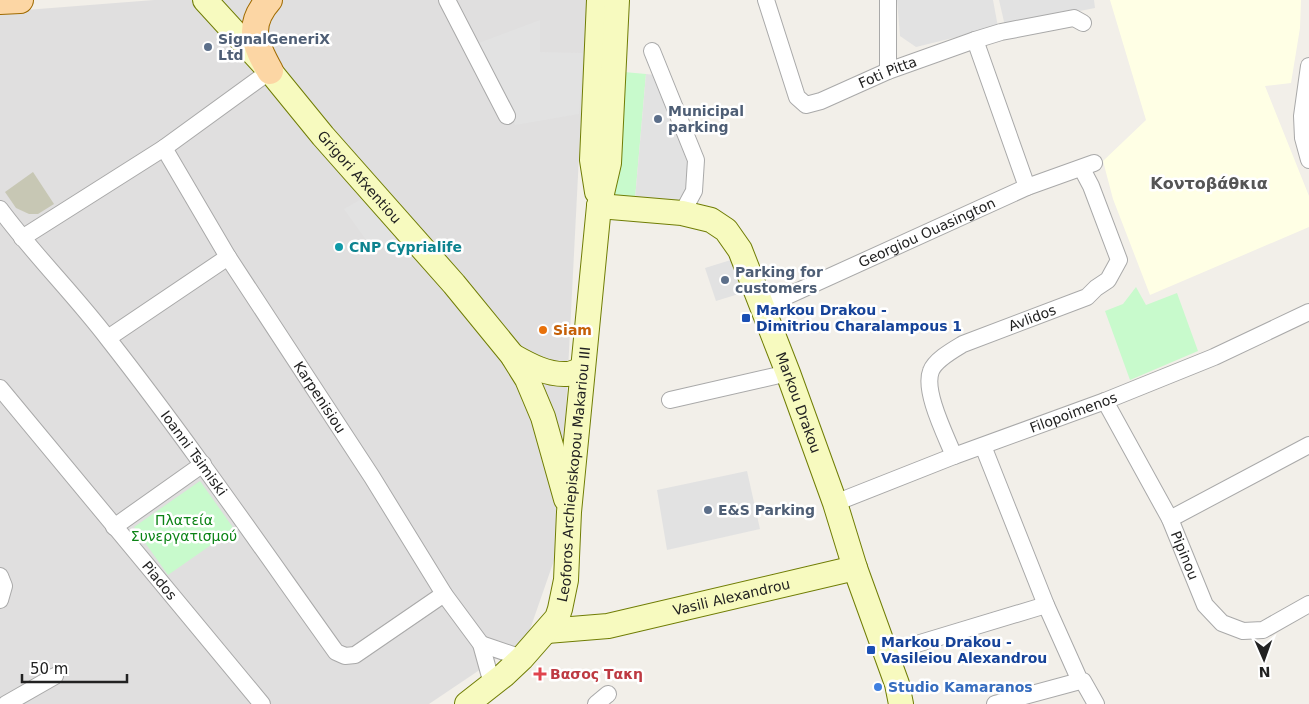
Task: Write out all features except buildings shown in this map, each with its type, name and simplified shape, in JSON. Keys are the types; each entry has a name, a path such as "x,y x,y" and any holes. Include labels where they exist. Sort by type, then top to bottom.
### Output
{"main road":[{"path":"0,1 20,0"},
{"path":"269,0 256,21 254,37 270,71"}],"street":[{"name":"Grigori Afxentiou","path":"205,0 270,71 323,136 454,284 512,355 527,379 544,417 569,512"},
{"path":"447,0 506,116"},
{"name":"Leoforos Archiepiskopou Makariou III","path":"599,206 592,160 600,0"},
{"name":"Leoforos Archiepiskopou Makariou III","path":"467,704 522,658 557,618 566,580 569,512 582,369 599,206 609,163 617,0"},
{"name":"Foti Pitta","path":"766,0 796,98 806,105 821,101 888,71 1001,32 1074,18 1083,23"},
{"path":"888,0 888,71"},
{"path":"976,40 1027,187"},
{"path":"652,51 696,160 694,191 682,213"},
{"path":"1309,66 1302,116 1303,138 1309,160"},
{"path":"22,238 164,148 270,71"},
{"name":"Karpenisiou","path":"164,148 228,257 372,476 444,594 481,644 492,684"},
{"name":"Georgiou Ouasington","path":"763,307 1027,187 1088,166"},
{"name":"Avlidos","path":"954,456 930,394 931,371 946,354 963,344 1086,297 1108,280 1119,260 1091,186 1088,166"},
{"name":"Markou Drakou","path":"599,206 682,213 711,220 726,230 740,250 788,373 835,503 855,568 887,653 901,704"},
{"name":"Ioanni Tsimiski","path":"0,210 108,338 203,464 336,652 345,656 355,655 444,594"},
{"path":"108,338 228,257"},
{"name":"Filopoimenos","path":"835,503 954,456 1105,401 1214,357 1309,312"},
{"name":"Grigori Afxentiou","path":"512,355 534,368 552,372 567,374 582,369"},
{"path":"670,400 788,373"},
{"name":"Piados","path":"0,388 262,704"},
{"name":"Pipinou","path":"1105,401 1170,519 1205,605 1222,623 1243,631 1262,630 1309,604"},
{"path":"1170,519 1309,445"},
{"path":"983,446 1046,605 1080,681 1083,681 1096,704"},
{"path":"114,527 203,464"},
{"name":"Vasili Alexandrou","path":"546,631 608,626 855,568"},
{"path":"566,580 573,602 584,618 608,626"},
{"path":"887,653 1046,605"},
{"path":"481,644 522,658"},
{"path":"6,704 55,676"},
{"path":"995,704 1080,681"}],"shaded area":[{"path":"154,0 587,0 559,546 527,638 429,704 0,704 0,12"},
{"path":"897,0 993,0 998,27 916,47 900,36"},
{"path":"999,0 1094,0 1095,8 1005,26"},
{"path":"1110,0 1301,0 1300,28 1291,83 1265,86 1309,196 1309,227 1150,295 1113,199 1103,161 1146,120"},
{"path":"540,20 540,52 583,53 579,114 515,125 476,44"},
{"name":"Municipal parking","path":"646,74 655,75 691,164 686,191 676,202 635,199"},
{"path":"33,172 54,204 38,214 29,214 16,208 5,192"},
{"path":"365,197 399,236 374,251 344,209"},
{"name":"Parking for customers","path":"734,259 745,292 716,301 705,268"},
{"name":"E&S Parking","path":"747,471 760,529 667,550 657,490"}],"green space":[{"path":"624,72 646,74 635,199 613,196"},
{"path":"1136,287 1146,305 1177,293 1198,351 1130,380 1105,311 1123,304"},
{"name":"Πλατεία Συνεργατισμού","path":"200,481 234,529 168,575 134,527"}],"place":[{"name":"SignalGeneriX Ltd","path":"208,47"},
{"name":"Municipal parking","path":"658,119"},
{"name":"CNP Cyprialife","path":"339,247"},
{"name":"Parking for customers","path":"725,280"},
{"name":"Markou Drakou - Dimitriou Charalampous 1","path":"746,318"},
{"name":"Siam","path":"543,330"},
{"name":"E&S Parking","path":"708,510"},
{"name":"Markou Drakou - Vasileiou Alexandrou","path":"871,650"},
{"name":"Βασος Τακη","path":"540,674"},
{"name":"Studio Kamaranos","path":"878,687"}],"district":[{"name":"Κοντοβάθκια","path":"1209,183"}]}
